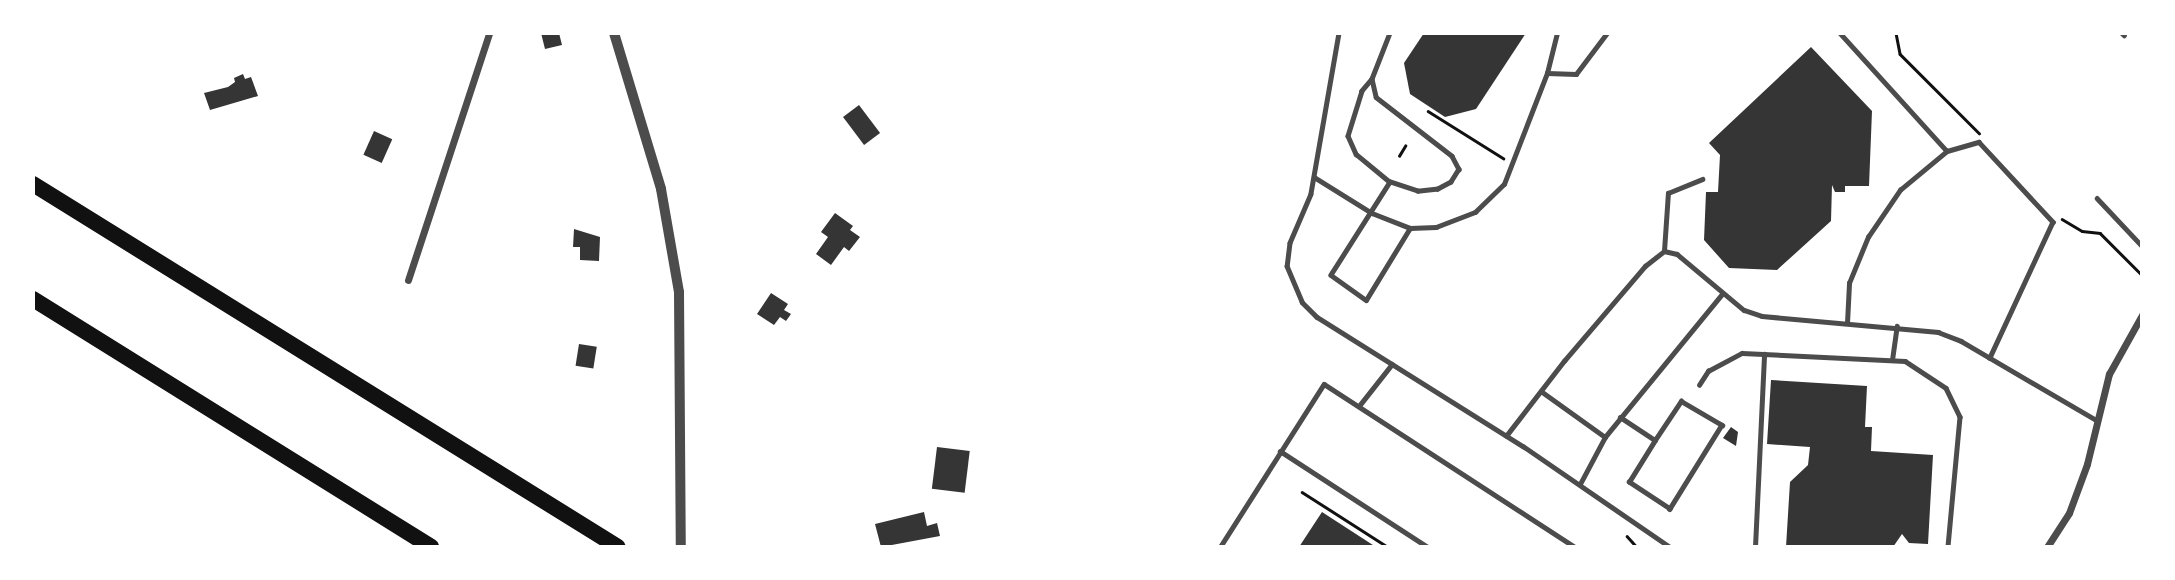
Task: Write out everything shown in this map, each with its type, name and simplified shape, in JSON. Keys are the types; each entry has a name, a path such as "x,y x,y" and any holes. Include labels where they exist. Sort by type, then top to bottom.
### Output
{"highway":[{"path":"33,184 616,545"},
{"path":"33,299 431,547"}],"street":[{"path":"408,280 489,33"},
{"path":"614,33 662,189 678,292 681,547"},
{"path":"2047,547 2077,492 2109,374 2142,315"}],"lane":[{"path":"1339,33 1314,177 1290,243 1291,285 1317,317 1580,484 1661,544 1670,547"},
{"path":"1383,33 1385,41"},
{"path":"1372,79 1377,97 1390,111 1452,156 1459,169 1451,182 1438,189 1418,191 1390,181 1356,154 1348,136 1362,90 1372,79 1390,33"},
{"path":"1314,177 1372,213 1410,228 1436,227 1475,212 1504,184 1547,73 1557,33"},
{"path":"1547,73 1576,74 1607,33"},
{"path":"1840,33 1947,151"},
{"path":"1847,323 1849,283 1868,237 1900,190 1947,151 1979,142 2053,222 1990,358"},
{"path":"1506,436 1645,266 1664,251 1668,194 1702,179"},
{"path":"1390,181 1331,275 1366,300 1410,228"},
{"path":"2097,198 2142,246"},
{"path":"1664,251 1677,254 1722,294 1762,316 1897,326 1938,332 1990,358 2096,420"},
{"path":"1580,484 1605,437 1722,294"},
{"path":"1892,360 1897,326"},
{"path":"1699,385 1708,371 1742,353 1905,361 1946,388 1960,417 1948,547"},
{"path":"1755,547 1764,354"},
{"path":"1359,406 1392,364"},
{"path":"1220,547 1324,384 1575,547"},
{"path":"1541,391 1605,437"},
{"path":"1681,401 1722,425 1670,509 1629,482 1655,440 1681,401"},
{"path":"1620,417 1655,440"},
{"path":"1280,451 1428,547"}],"path":[{"path":"1428,111 1512,163"},
{"path":"1398,156 1405,146"},
{"path":"1302,492 1388,547"},
{"path":"1627,536 1637,547"}],"building":[{"path":"541,33 559,33 562,45 545,49"},
{"path":"1424,33 1526,33 1476,109 1445,117 1410,94 1404,63"},
{"path":"1811,47 1872,111 1869,186 1845,186 1845,192 1835,192 1832,185 1831,221 1777,270 1729,268 1704,240 1706,192 1718,192 1720,155 1709,143"},
{"path":"243,74 245,79 251,77 258,96 210,110 204,93 228,87 235,82 234,78"},
{"path":"859,105 880,133 864,145 843,117"},
{"path":"374,131 392,139 382,163 363,155"},
{"path":"835,213 853,226 850,230 860,237 849,251 844,247 831,265 816,254 828,237 821,232"},
{"path":"574,229 600,237 599,261 580,260 580,247 573,247"},
{"path":"771,293 788,304 784,310 791,314 786,321 780,317 774,325 757,314"},
{"path":"579,344 597,347 593,369 576,366"},
{"path":"1771,380 1867,386 1865,427 1872,427 1871,451 1933,455 1928,544 1909,543 1902,534 1893,547 1786,547 1790,482 1808,465 1810,447 1767,444"},
{"path":"1731,427 1738,432 1736,446 1723,438"},
{"path":"937,447 970,451 965,493 932,489"},
{"path":"924,512 927,526 937,523 940,536 881,547 875,524"},
{"path":"1322,512 1376,547 1299,547"}]}
